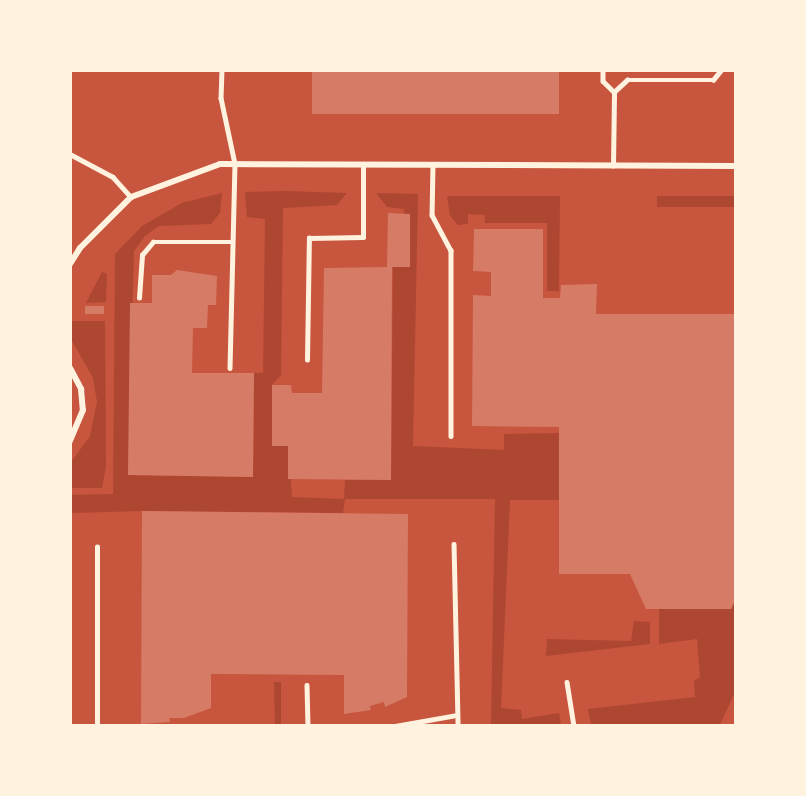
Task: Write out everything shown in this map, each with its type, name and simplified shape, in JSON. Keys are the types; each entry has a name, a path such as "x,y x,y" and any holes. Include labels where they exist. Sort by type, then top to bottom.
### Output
{"street":[{"path":"70,264 80,248 131,197 220,164 735,166"},
{"path":"70,368 81,389 83,410 70,441"}],"lane":[{"path":"222,70 221,98 235,164 231,368"},
{"path":"603,70 603,81 614,92 613,166"},
{"path":"614,92 627,80 713,80 721,70"},
{"path":"70,154 113,177 131,197"},
{"path":"307,360 309,238 363,237 363,165"},
{"path":"433,165 432,215 451,250 451,436"},
{"path":"139,298 142,255 153,242 233,242"},
{"path":"454,544 458,726"},
{"path":"96,726 97,547"},
{"path":"567,682 574,726"},
{"path":"307,685 308,726"},
{"path":"395,726 457,715"}],"shaded area":[{"path":"245,192 347,193 337,205 283,208 281,375 272,385 272,446 288,446 292,497 344,499 345,480 391,480 393,251 402,252 404,209 387,207 376,193 418,194 413,446 504,450 504,434 559,433 559,500 510,500 501,708 521,710 522,719 559,713 561,725 491,725 495,499 345,499 343,513 142,511 72,513 71,517 71,495 113,494 115,254 142,226 182,203 222,193 220,213 211,224 159,226 145,236 134,251 128,475 253,477 254,373 263,373 265,219 247,217"},
{"path":"447,196 560,196 559,291 547,291 547,223 485,223 485,215 468,214 468,224 458,225 450,216"},
{"path":"657,196 735,196 735,207 657,207"},
{"path":"102,272 107,274 106,302 86,303"},
{"path":"71,321 105,321 106,466 102,488 71,488 71,462 90,436 97,402 93,378 71,339"},
{"path":"735,599 735,692 720,725 591,725 588,709 695,697 694,680 700,678 697,639 659,644 659,609 731,609"},
{"path":"634,621 650,622 650,644 546,656 547,639 631,641"},
{"path":"274,682 281,682 281,725 275,725"}],"building":[{"path":"312,70 559,70 559,114 312,114"},
{"path":"388,213 410,214 410,267 392,267 391,480 288,479 288,446 272,446 272,385 291,385 292,393 322,393 324,268 387,267"},
{"path":"474,229 543,229 543,298 560,298 561,285 597,284 596,314 736,314 736,599 731,609 646,609 630,574 559,574 559,427 472,426 473,295 491,296 491,272 473,271"},
{"path":"177,270 217,276 216,305 208,305 207,328 193,328 192,373 254,373 253,477 128,475 130,303 152,303 152,275 171,275"},
{"path":"85,306 104,306 104,314 85,314"},
{"path":"142,511 408,514 407,697 385,707 384,702 370,706 371,710 344,714 344,675 211,674 211,708 184,718 169,718 170,722 141,724"}]}
